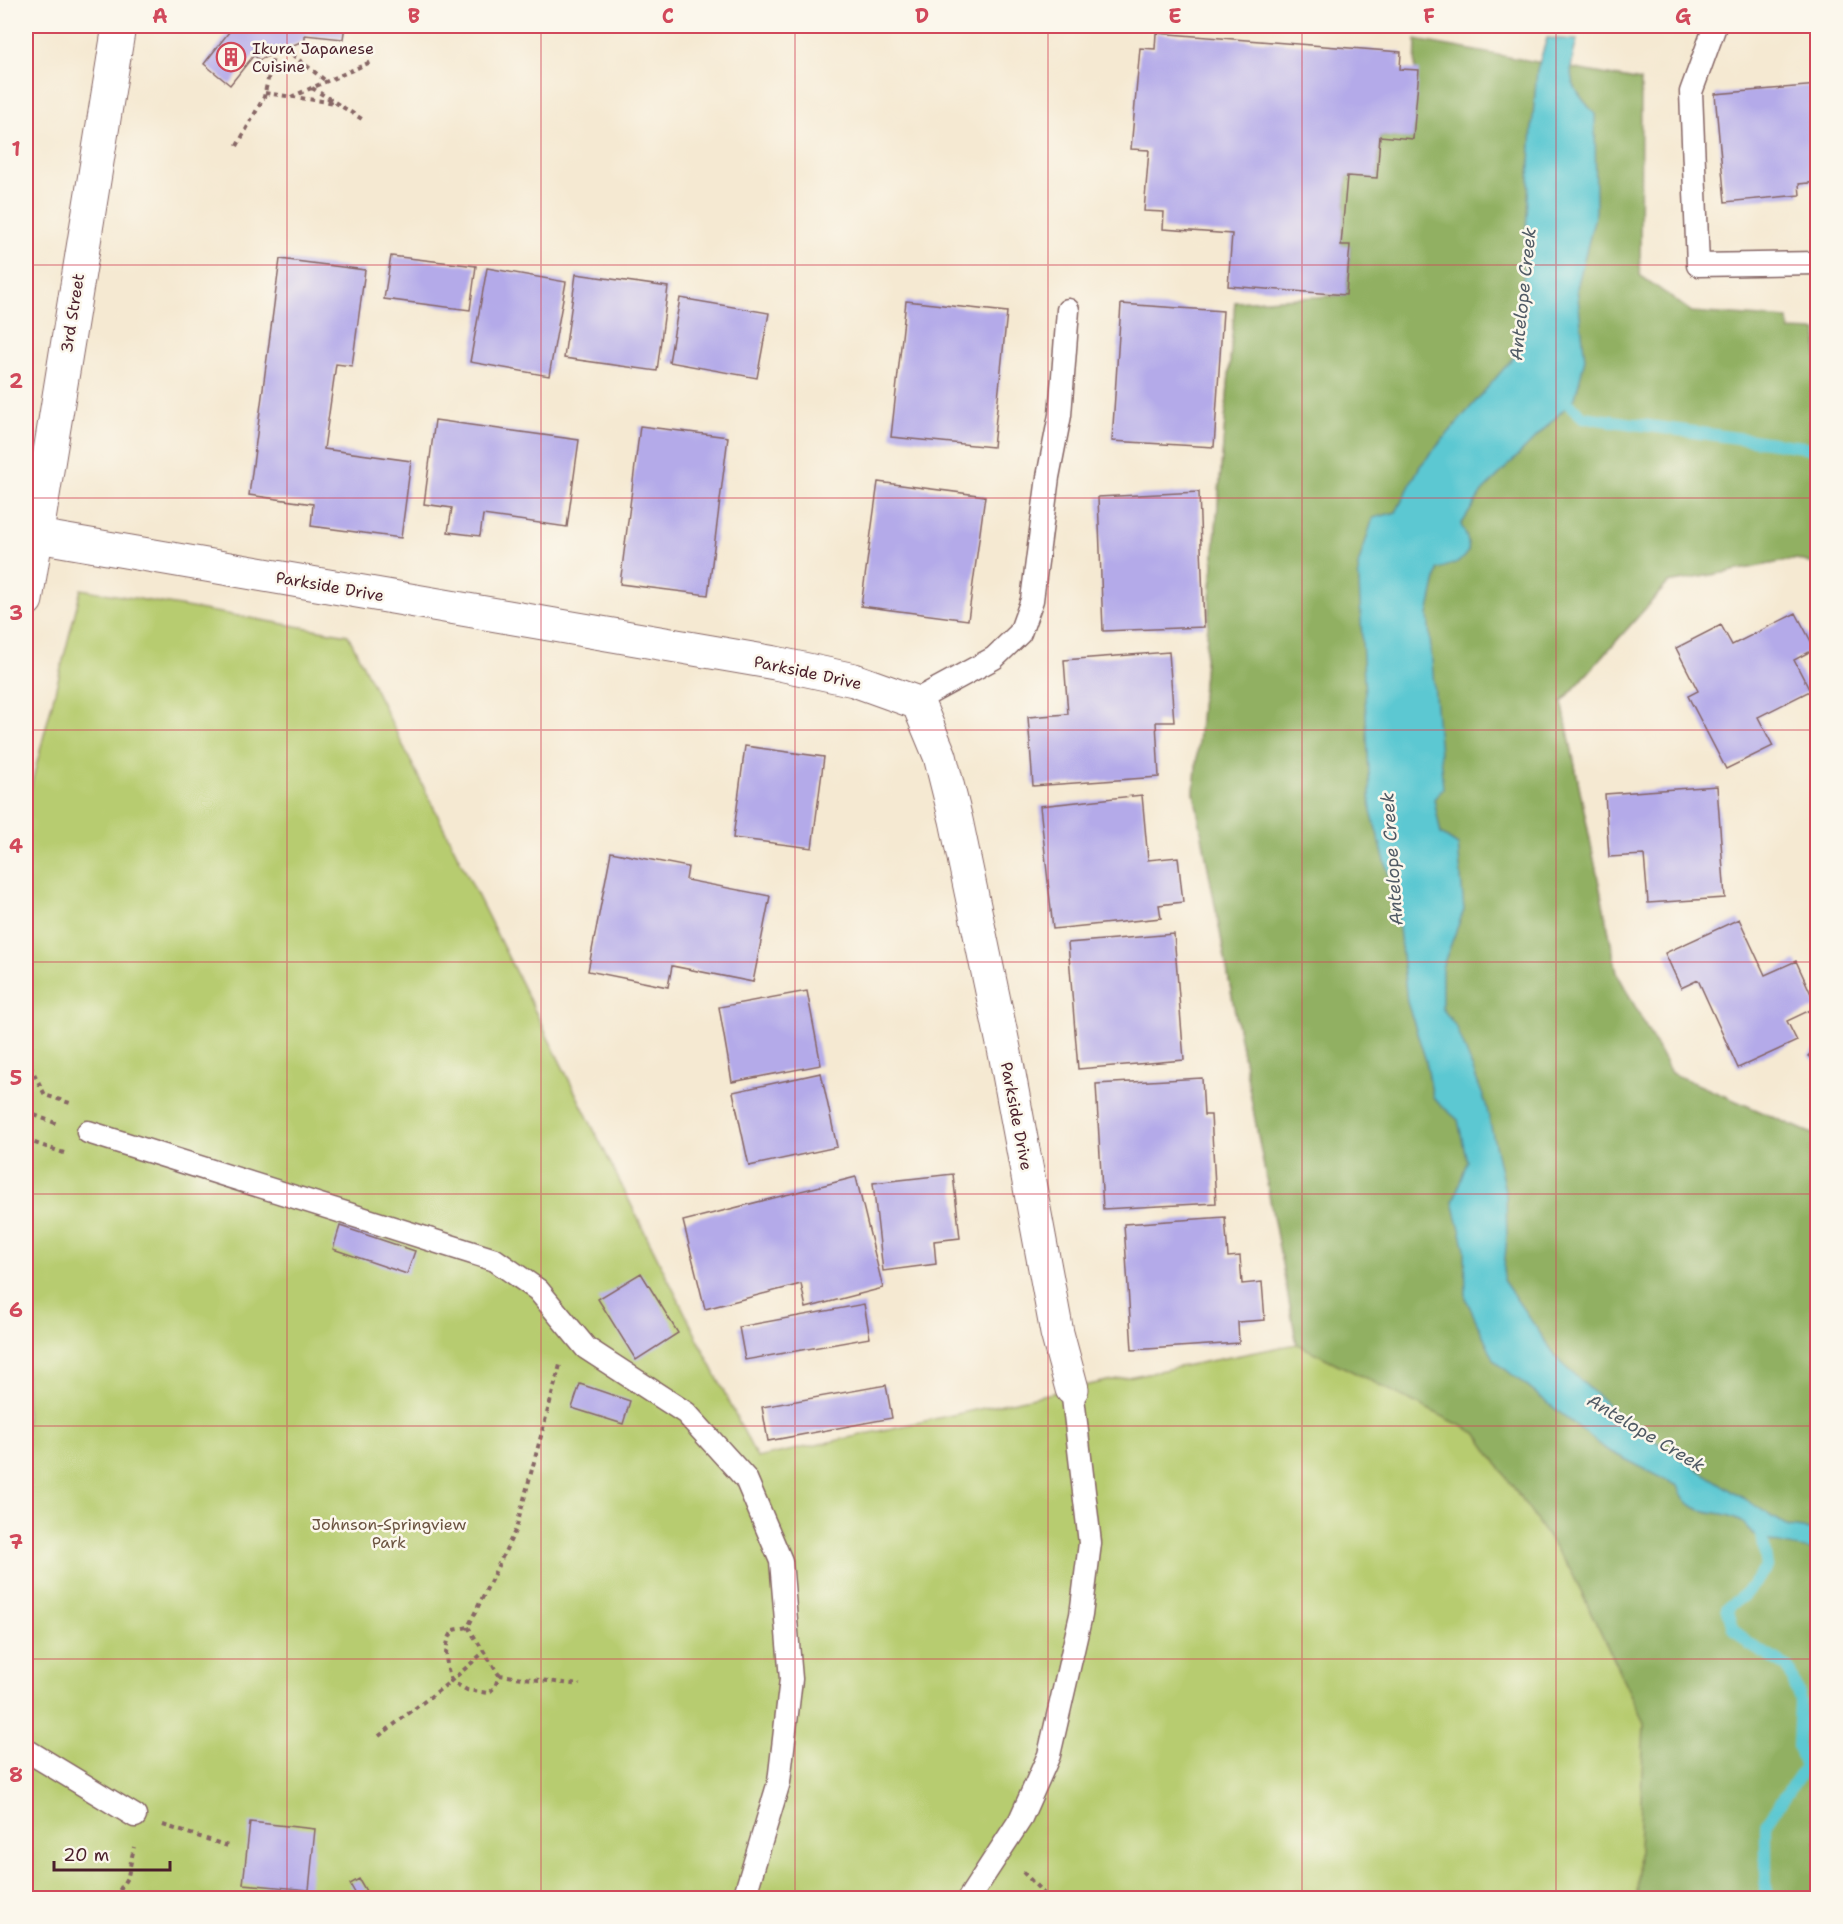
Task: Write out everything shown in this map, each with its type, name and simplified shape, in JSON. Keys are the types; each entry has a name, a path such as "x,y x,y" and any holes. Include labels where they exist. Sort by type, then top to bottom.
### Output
{"street":[{"name":"3rd Street","path":"26,600 32,535 119,26"},
{"name":"Parkside Drive","path":"32,535 775,663 854,680 918,703 940,756 956,820 1006,1059 1057,1333 1072,1389"}],"lane":[{"path":"1715,26 1691,92 1698,265 1818,264"},
{"path":"913,702 994,658 1020,633 1032,600 1048,477 1060,415 1068,310"},
{"path":"88,1132 495,1260 538,1290 586,1348 686,1413 746,1479 781,1561 791,1679 779,1782 744,1899"},
{"path":"969,1899 1020,1820 1049,1755 1081,1615 1089,1543 1072,1389"},
{"path":"26,1750 135,1816"}],"path":[{"path":"285,49 326,81"},
{"path":"237,146 265,93 274,54"},
{"path":"291,97 373,61"},
{"path":"312,88 364,122"},
{"path":"265,93 336,103"},
{"path":"468,1627 516,1528 571,1330"},
{"path":"468,1627 498,1675 495,1687 488,1693 467,1690 451,1681 447,1667 448,1639 454,1630 468,1627"},
{"path":"380,1736 451,1681 484,1652"},
{"path":"498,1675 580,1685"},
{"path":"115,1899 128,1876 133,1861 135,1816 228,1846"}],"green space":[{"path":"1416,40 1641,81 1640,275 1692,312 1788,319 1789,330 1817,331 1817,565 1797,559 1668,583 1562,702 1617,973 1671,1073 1817,1136 1817,1898 1637,1898 1644,1723 1571,1571 1476,1433 1297,1344 1194,792 1235,302 1346,295 1350,246 1341,245 1347,176 1377,177 1380,136 1413,138"},
{"name":"Johnson-Springview Park","path":"1235,302 1817,565 1797,559 1668,583 1562,702 1617,973 1671,1073 1817,1136 1817,1898 26,1898 26,806 81,589 348,635 757,1458 1107,1381 1297,1344 1194,792"}],"water":[{"name":"Antelope Creek","path":"1547,38 1577,40 1572,63 1572,80 1579,95 1595,114 1596,212 1577,288 1585,359 1575,398 1482,492 1461,525 1468,543 1466,555 1456,563 1438,569 1428,615 1443,788 1434,799 1441,834 1458,845 1464,910 1442,968 1442,1008 1457,1028 1486,1104 1506,1195 1507,1237 1503,1280 1560,1362 1618,1414 1689,1464 1789,1527 1817,1531 1817,1551 1769,1541 1754,1534 1740,1520 1697,1509 1690,1505 1678,1486 1607,1450 1495,1361 1466,1299 1465,1249 1453,1202 1467,1162 1458,1120 1433,1098 1426,1061 1407,1002 1396,900 1371,812 1358,565 1373,518 1396,512 1420,466 1519,351 1537,70"}],"building":[{"name":"Ikura Japanese Cuisine","path":"225,26 345,26 343,39 305,35 305,40 259,60 254,55 230,85 204,64 229,32"},
{"path":"1156,33 1401,52 1400,69 1419,70 1413,139 1380,136 1377,178 1347,176 1341,245 1350,245 1346,295 1228,286 1232,234 1163,229 1164,212 1144,211 1149,150 1131,149 1140,48 1155,49"},
{"path":"1818,85 1818,182 1799,184 1800,195 1725,202 1715,94"},
{"path":"391,256 476,266 470,310 384,299"},
{"path":"280,259 365,270 352,366 336,364 324,449 411,461 401,538 311,526 313,504 249,495"},
{"path":"487,268 566,282 549,376 470,362"},
{"path":"576,274 668,287 657,371 564,358"},
{"path":"680,298 769,313 757,378 669,362"},
{"path":"906,301 1007,312 993,447 891,437"},
{"path":"1121,304 1223,311 1214,447 1112,441"},
{"path":"435,420 579,440 567,527 483,515 480,536 448,532 452,508 424,504"},
{"path":"640,426 728,437 708,595 620,584"},
{"path":"878,482 985,496 968,620 861,606"},
{"path":"1199,492 1204,627 1103,631 1098,497"},
{"path":"1796,613 1815,649 1794,660 1810,691 1758,717 1773,746 1726,769 1688,696 1698,691 1676,648 1721,625 1732,645"},
{"path":"1169,652 1174,722 1156,722 1159,777 1033,786 1028,717 1068,714 1064,660"},
{"path":"745,746 824,757 812,848 733,838"},
{"path":"1717,786 1725,898 1648,903 1644,855 1609,857 1605,794"},
{"path":"1142,795 1148,860 1178,857 1183,902 1159,905 1161,918 1053,929 1040,806"},
{"path":"611,852 688,867 686,880 770,896 753,982 672,966 668,987 588,971"},
{"path":"1739,919 1765,975 1796,961 1817,1007 1787,1021 1797,1041 1738,1068 1698,980 1681,988 1665,953"},
{"path":"1174,934 1184,1060 1078,1069 1068,943"},
{"path":"807,991 821,1065 732,1082 719,1007"},
{"path":"1818,1046 1818,1064 1808,1056"},
{"path":"821,1073 837,1147 749,1166 733,1092"},
{"path":"1202,1078 1204,1115 1211,1115 1216,1203 1103,1209 1096,1084"},
{"path":"953,1174 960,1238 934,1241 936,1264 883,1271 873,1183"},
{"path":"856,1177 883,1288 806,1308 801,1284 705,1309 683,1221"},
{"path":"1225,1217 1228,1257 1240,1256 1242,1284 1262,1282 1265,1320 1238,1322 1239,1343 1132,1350 1124,1224"},
{"path":"340,1226 415,1251 407,1274 333,1249"},
{"path":"641,1273 678,1333 636,1360 598,1299"},
{"path":"864,1304 870,1338 745,1360 739,1327"},
{"path":"580,1384 630,1401 623,1424 572,1408"},
{"path":"886,1385 892,1418 768,1441 762,1407"},
{"path":"250,1822 315,1829 309,1890 243,1884"},
{"path":"359,1879 370,1898 358,1898 350,1884"}],"waterway":[{"path":"1557,393 1583,417 1818,449"},
{"path":"1760,1521 1767,1567 1744,1595 1727,1608 1733,1628 1750,1645 1788,1667 1800,1700 1798,1746 1805,1767 1766,1824 1766,1898"}],"place":[{"name":"Ikura Japanese Cuisine","path":"231,57"}]}
